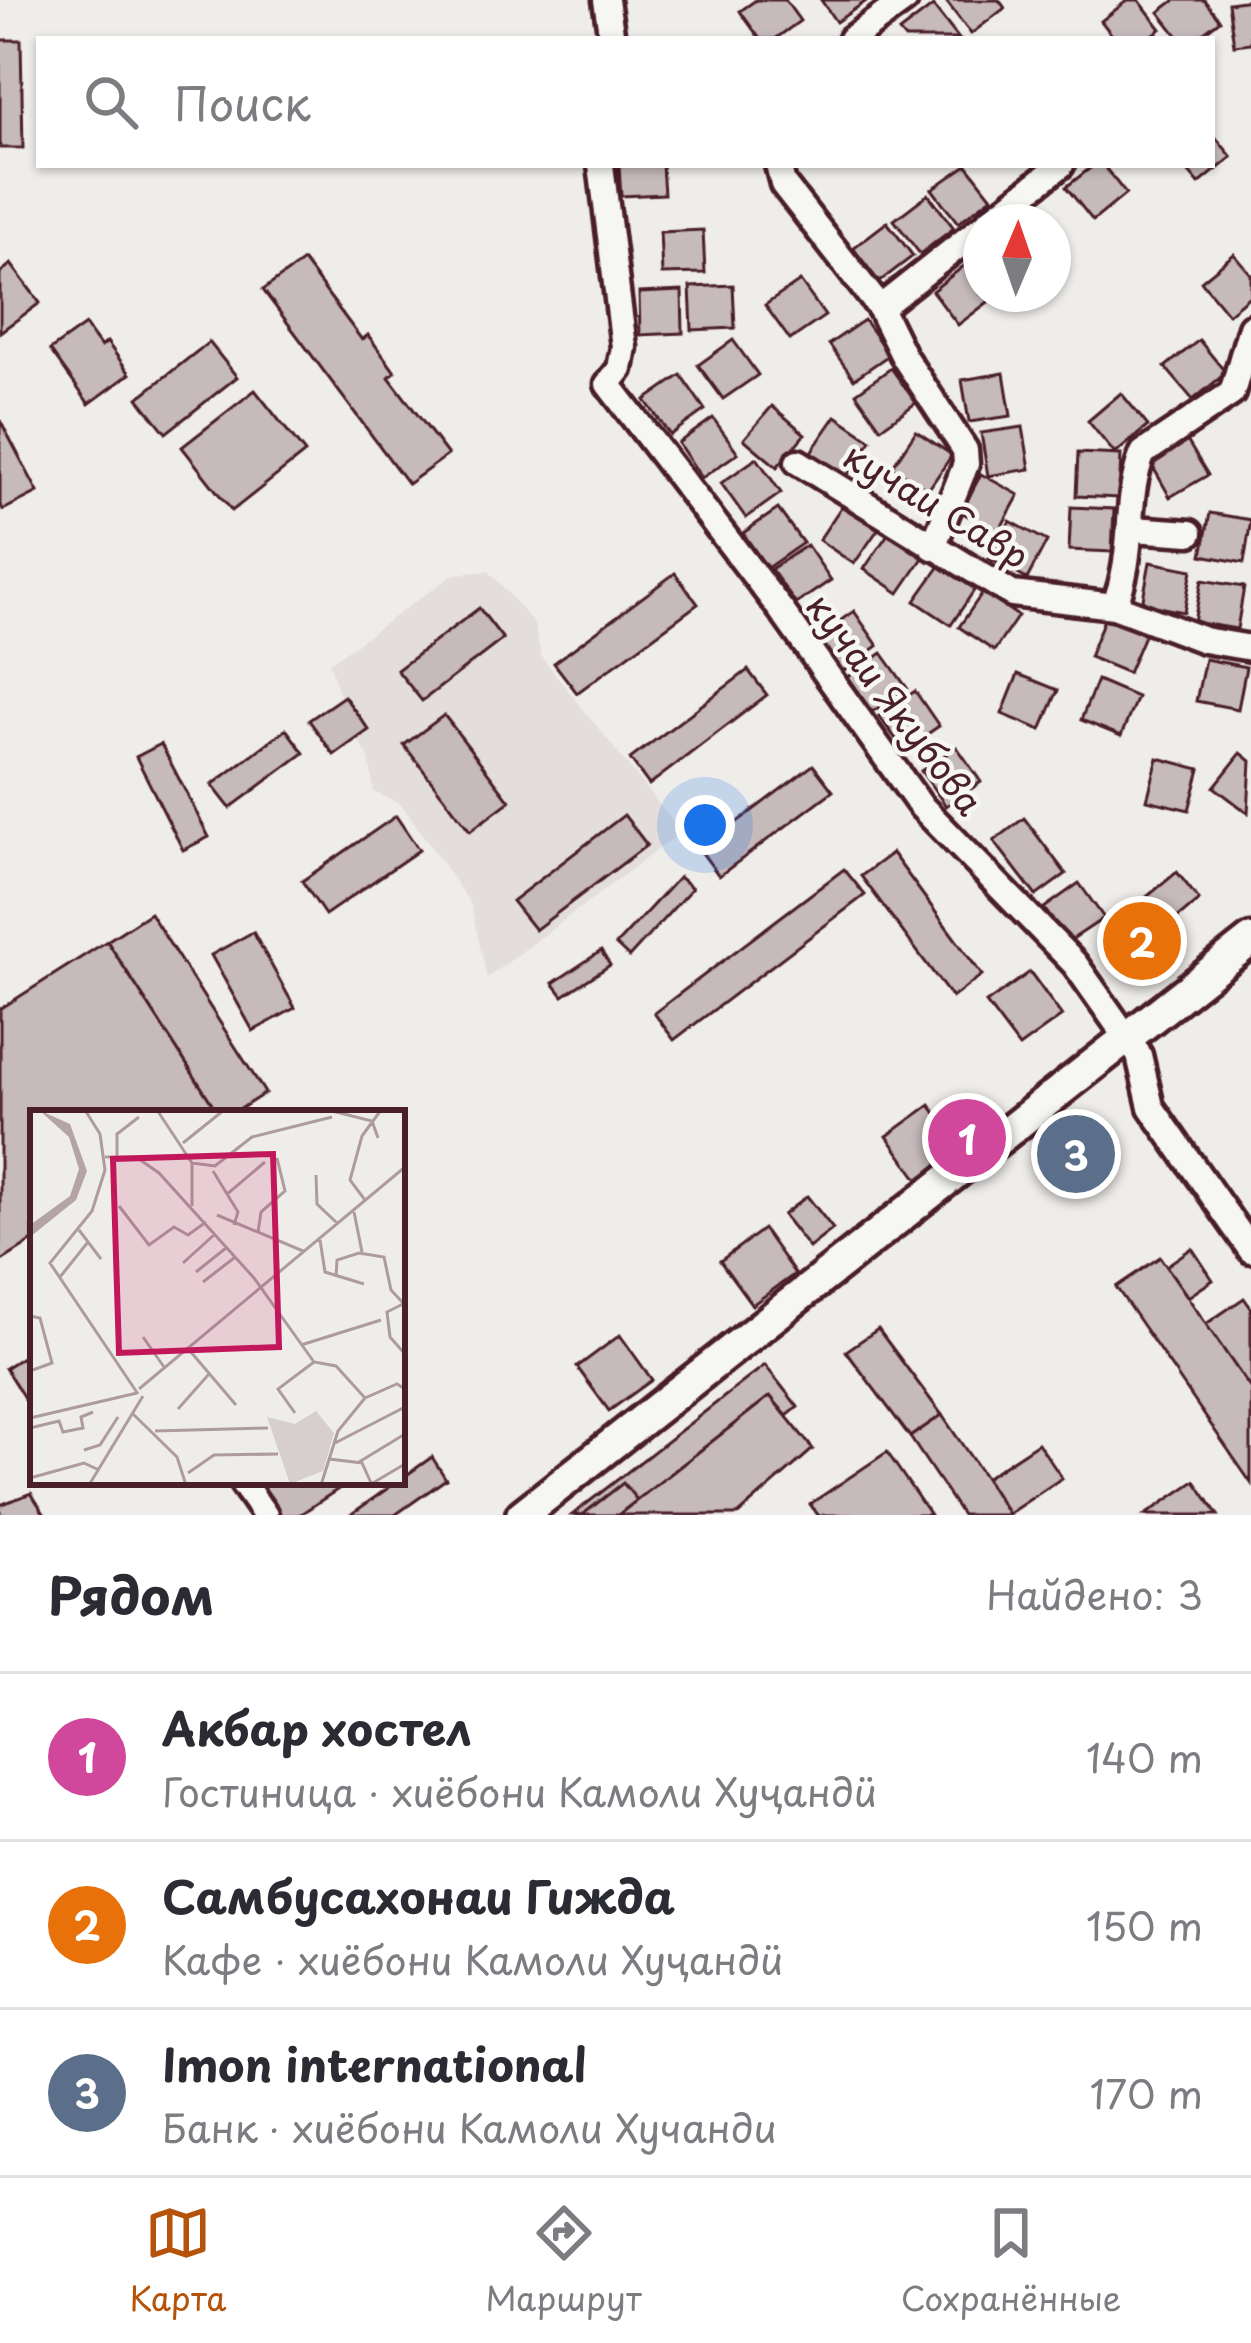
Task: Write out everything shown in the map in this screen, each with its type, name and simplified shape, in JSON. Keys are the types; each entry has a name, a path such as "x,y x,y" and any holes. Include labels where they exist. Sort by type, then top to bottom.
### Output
{"main road":[{"path":"552,1515 1133,1048 1251,940"},
{"path":"521,1515 1251,963"}],"street":[{"path":"606,0 612,36"},
{"path":"855,36 905,0"},
{"name":"кучаи Якубова","path":"601,168 624,347 620,369 608,384 920,805 1075,964 1133,1048 1150,1107 1251,1250"},
{"path":"779,168 783,184 880,308 904,358 965,450 966,464 932,547"},
{"path":"1011,204 1057,168"},
{"path":"880,308 963,242"},
{"path":"1114,606 1127,575 1136,469 1142,453 1232,393 1251,327"},
{"name":"кучаи Савр","path":"798,462 1012,594 1114,606 1204,640 1251,648"},
{"path":"1133,529 1190,533"},
{"path":"244,1485 265,1515"}],"shaded area":[{"path":"489,571 534,624 541,656 681,832 487,978 471,905 402,805 374,792 369,758 351,728 329,663 454,574"}],"building":[{"path":"756,0 785,0 800,21 779,36 758,36 740,11"},
{"path":"821,0 868,0 836,22"},
{"path":"945,0 999,0 1005,8 971,34"},
{"path":"1128,0 1139,0 1161,29 1151,36 1113,36 1101,21"},
{"path":"1175,0 1204,0 1220,20 1199,36 1178,36 1159,12"},
{"path":"1251,0 1251,43 1234,45 1228,3"},
{"path":"933,6 957,36 902,36 899,32"},
{"path":"0,40 21,40 23,148 0,148"},
{"path":"1215,137 1232,157 1199,184 1186,168 1215,168"},
{"path":"619,168 662,168 664,194 621,196"},
{"path":"969,168 992,197 983,204 963,204 963,219 958,223 932,189"},
{"path":"1090,168 1105,168 1126,194 1093,221 1066,187"},
{"path":"928,194 954,228 920,254 894,220"},
{"path":"887,222 913,256 879,282 853,248"},
{"path":"703,230 705,273 662,274 660,232"},
{"path":"1234,254 1251,274 1251,295 1228,314 1201,281"},
{"path":"303,261 362,340 368,335 395,372 389,377 448,455 408,484 263,290"},
{"path":"11,264 40,303 0,332 0,273"},
{"path":"963,267 963,312 975,312 958,325 932,291"},
{"path":"800,281 825,316 790,340 765,305"},
{"path":"733,285 735,328 692,330 690,287"},
{"path":"682,291 683,333 640,335 639,293"},
{"path":"864,320 889,355 854,379 829,344"},
{"path":"85,325 101,347 107,342 130,374 89,404 50,350"},
{"path":"733,340 758,375 723,399 698,365"},
{"path":"1199,340 1226,373 1193,400 1165,367"},
{"path":"209,342 237,377 166,433 138,398"},
{"path":"891,368 916,403 881,428 856,393"},
{"path":"1004,373 1011,416 969,422 962,380"},
{"path":"681,375 705,410 670,435 645,400"},
{"path":"255,390 305,453 232,511 182,447"},
{"path":"1121,393 1148,426 1115,454 1088,421"},
{"path":"772,406 805,434 777,467 744,439"},
{"path":"836,416 871,440 847,476 811,452"},
{"path":"713,418 738,453 702,478 678,443"},
{"path":"0,420 38,492 3,510 0,503"},
{"path":"1023,427 1030,469 988,476 981,433"},
{"path":"916,431 952,455 928,490 892,467"},
{"path":"1186,439 1208,475 1170,497 1149,460"},
{"path":"1078,453 1121,455 1119,498 1076,496"},
{"path":"757,458 781,493 746,518 721,483"},
{"path":"981,474 1019,495 998,533 961,512"},
{"path":"843,504 879,528 854,564 819,540"},
{"path":"1071,507 1114,509 1112,552 1069,550"},
{"path":"778,509 803,543 767,568 743,533"},
{"path":"1210,513 1251,520 1244,563 1202,555"},
{"path":"1010,521 1047,541 1027,579 989,559"},
{"path":"888,534 923,558 899,593 864,569"},
{"path":"807,545 831,580 796,604 771,569"},
{"path":"1150,562 1192,570 1184,612 1142,604"},
{"path":"940,566 975,589 951,625 915,601"},
{"path":"675,573 698,604 577,693 554,663"},
{"path":"1202,580 1244,587 1237,629 1194,622"},
{"path":"983,592 1018,616 994,651 959,627"},
{"path":"479,608 503,639 422,701 397,670"},
{"path":"854,611 878,646 843,671 818,636"},
{"path":"1105,617 1145,633 1128,673 1089,657"},
{"path":"882,653 907,688 872,712 847,677"},
{"path":"1205,659 1246,667 1238,709 1196,701"},
{"path":"748,670 767,695 649,785 630,759"},
{"path":"1018,674 1058,690 1041,730 1002,714"},
{"path":"1097,680 1137,697 1121,736 1081,720"},
{"path":"915,691 939,726 904,750 879,716"},
{"path":"344,696 369,730 334,755 309,720"},
{"path":"444,715 510,801 470,831 404,745"},
{"path":"286,729 304,753 230,808 212,785"},
{"path":"161,744 209,837 183,850 136,757"},
{"path":"957,747 981,782 946,806 921,771"},
{"path":"1241,753 1251,761 1248,813 1214,787"},
{"path":"1158,758 1200,769 1189,810 1147,800"},
{"path":"813,765 833,791 719,876 700,850"},
{"path":"624,815 647,845 535,930 512,901"},
{"path":"396,816 419,850 325,915 302,881"},
{"path":"1024,818 1066,874 1036,896 994,841"},
{"path":"892,853 982,975 952,998 861,876"},
{"path":"844,869 865,895 674,1040 654,1013"},
{"path":"1177,872 1199,900 1126,961 1103,933"},
{"path":"679,877 692,888 629,957 616,945"},
{"path":"1079,883 1104,918 1068,942 1044,908"},
{"path":"150,913 265,1093 239,1110 216,1110 107,941"},
{"path":"253,932 295,1008 253,1031 211,955"},
{"path":"107,941 216,1110 30,1110 30,1243 0,1262 0,1009"},
{"path":"601,951 610,965 563,996 553,983"},
{"path":"1030,972 1062,1016 1019,1047 986,1003"},
{"path":"930,1105 962,1150 919,1181 887,1136"},
{"path":"807,1196 833,1229 809,1248 783,1215"},
{"path":"763,1229 795,1274 752,1305 720,1261"},
{"path":"1192,1248 1213,1280 1188,1297 1166,1266"},
{"path":"1160,1257 1251,1389 1251,1483 1116,1287"},
{"path":"1244,1298 1251,1308 1251,1389 1206,1324"},
{"path":"878,1329 942,1415 910,1437 846,1351"},
{"path":"620,1335 652,1380 609,1411 577,1367"},
{"path":"30,1352 30,1407 5,1368"},
{"path":"765,1365 798,1407 787,1416 770,1396 618,1515 572,1515"},
{"path":"770,1396 813,1449 738,1515 618,1515"},
{"path":"942,1415 1009,1515 962,1515 910,1437"},
{"path":"1038,1443 1062,1478 1008,1514 985,1478"},
{"path":"887,1452 930,1515 818,1515 810,1504"},
{"path":"432,1457 446,1479 395,1515 350,1515 392,1485 405,1485 405,1476"},
{"path":"1195,1481 1218,1515 1145,1515"},
{"path":"623,1483 637,1500 618,1515 582,1515"},
{"path":"259,1485 344,1485 299,1515 280,1515"},
{"path":"31,1493 45,1515 0,1515 0,1505"}],"place":[{"name":"Самбусахонаи Гижда","path":"1142,941"},
{"name":"Акбар хостел","path":"967,1138"},
{"name":"Imon international","path":"1076,1154"}]}
